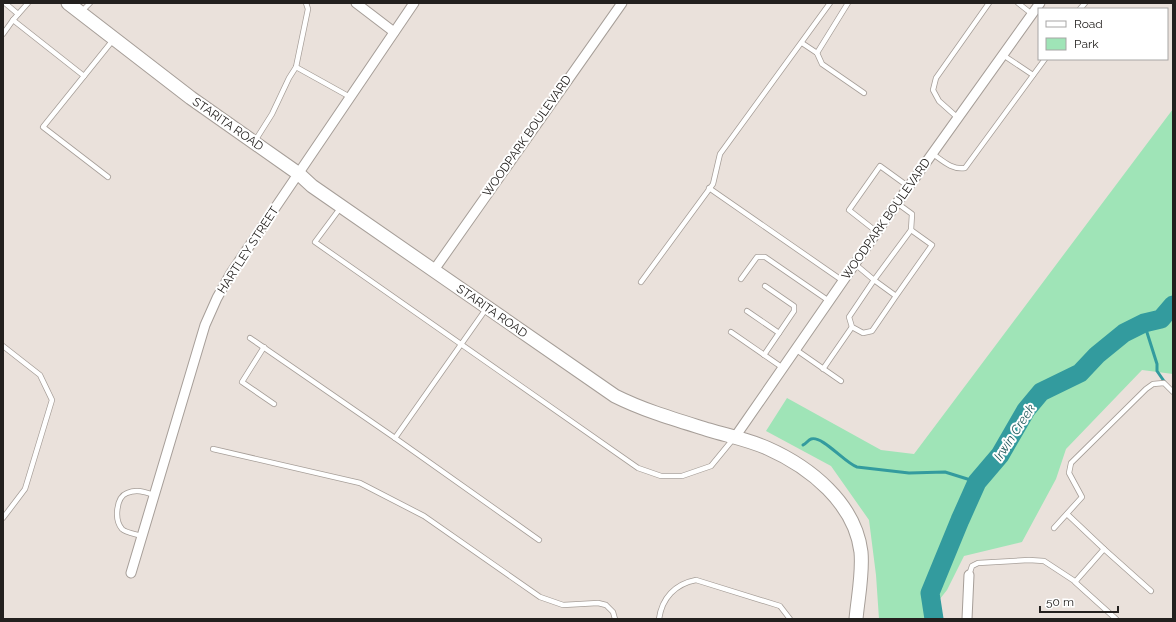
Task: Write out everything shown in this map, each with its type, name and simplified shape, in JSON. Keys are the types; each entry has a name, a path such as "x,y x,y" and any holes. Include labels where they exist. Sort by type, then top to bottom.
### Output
{"street":[{"name":"STARITA ROAD","path":"68,3 191,98 299,174 312,186 615,396 644,409 767,448 800,467 822,483 848,514 858,536 861,553 856,619"},
{"path":"356,3 394,32"},
{"name":"HARTLEY STREET","path":"131,573 205,325 217,298 250,243 299,174 350,96 414,3"},
{"name":"WOODPARK BOULEVARD","path":"434,270 622,3"},
{"name":"WOODPARK BOULEVARD","path":"735,437 896,203 933,154 1040,3"},
{"path":"967,619 969,575"}],"lane":[{"path":"5,3 18,14"},
{"path":"3,34 28,3"},
{"path":"80,13 90,3"},
{"path":"254,142 272,114 288,78 296,67 308,9 306,3"},
{"path":"641,282 713,184 720,154 830,3"},
{"path":"817,53 848,3"},
{"path":"958,118 938,101 933,90 936,78 989,3"},
{"path":"1018,3 1032,14"},
{"path":"13,20 84,76"},
{"path":"108,177 43,127 114,39"},
{"path":"802,43 817,53 822,64 864,93"},
{"path":"1003,55 1033,75"},
{"path":"933,154 948,166 958,169 965,168 1044,60"},
{"path":"296,67 350,96"},
{"path":"877,232 849,210 880,166 909,187"},
{"path":"709,188 843,281"},
{"path":"896,203 912,214 911,230 849,317 852,327 863,333 872,332 932,245 911,230"},
{"path":"341,206 315,242 460,345 638,468 661,476 682,476 711,466 735,437"},
{"path":"741,279 757,257 765,257 829,301"},
{"path":"855,264 896,296"},
{"path":"764,355 794,311 794,306 765,286"},
{"path":"395,438 487,308"},
{"path":"747,311 779,333"},
{"path":"822,369 852,327"},
{"path":"731,332 783,368"},
{"path":"250,338 539,540"},
{"path":"3,346 40,375 52,400 25,489 3,518"},
{"path":"264,347 242,382 274,404"},
{"path":"795,349 841,382"},
{"path":"1054,528 1082,497 1070,473 1071,463 1146,389 1153,384 1164,383 1173,392"},
{"path":"213,449 360,483 424,516 540,598 563,606 598,603 606,605 613,612 615,619"},
{"path":"142,536 122,529 118,522 117,513 120,501 125,494 135,490 154,494"},
{"path":"1067,514 1151,591"},
{"path":"1076,582 1104,549"},
{"path":"969,575 972,566 978,563 1029,560 1044,561 1076,582 1114,618"},
{"path":"659,619 664,601 676,588 686,582 696,580 780,606 790,619"}],"green space":[{"path":"1173,109 1173,374 1142,370 1066,449 1056,479 1022,542 964,556 947,590 924,619 879,619 876,575 869,520 831,466 766,431 787,398 881,450 914,454"}],"waterway":[{"name":"Irwin Creek","path":"934,619 930,593 960,520 977,482 1000,455 1026,410 1041,392 1080,373 1097,355 1124,333 1144,323 1161,319 1173,305"},
{"path":"1144,323 1157,364 1157,371 1166,384"},
{"path":"803,445 811,439 821,441 852,465 857,467 909,473 945,472 977,482"}]}
